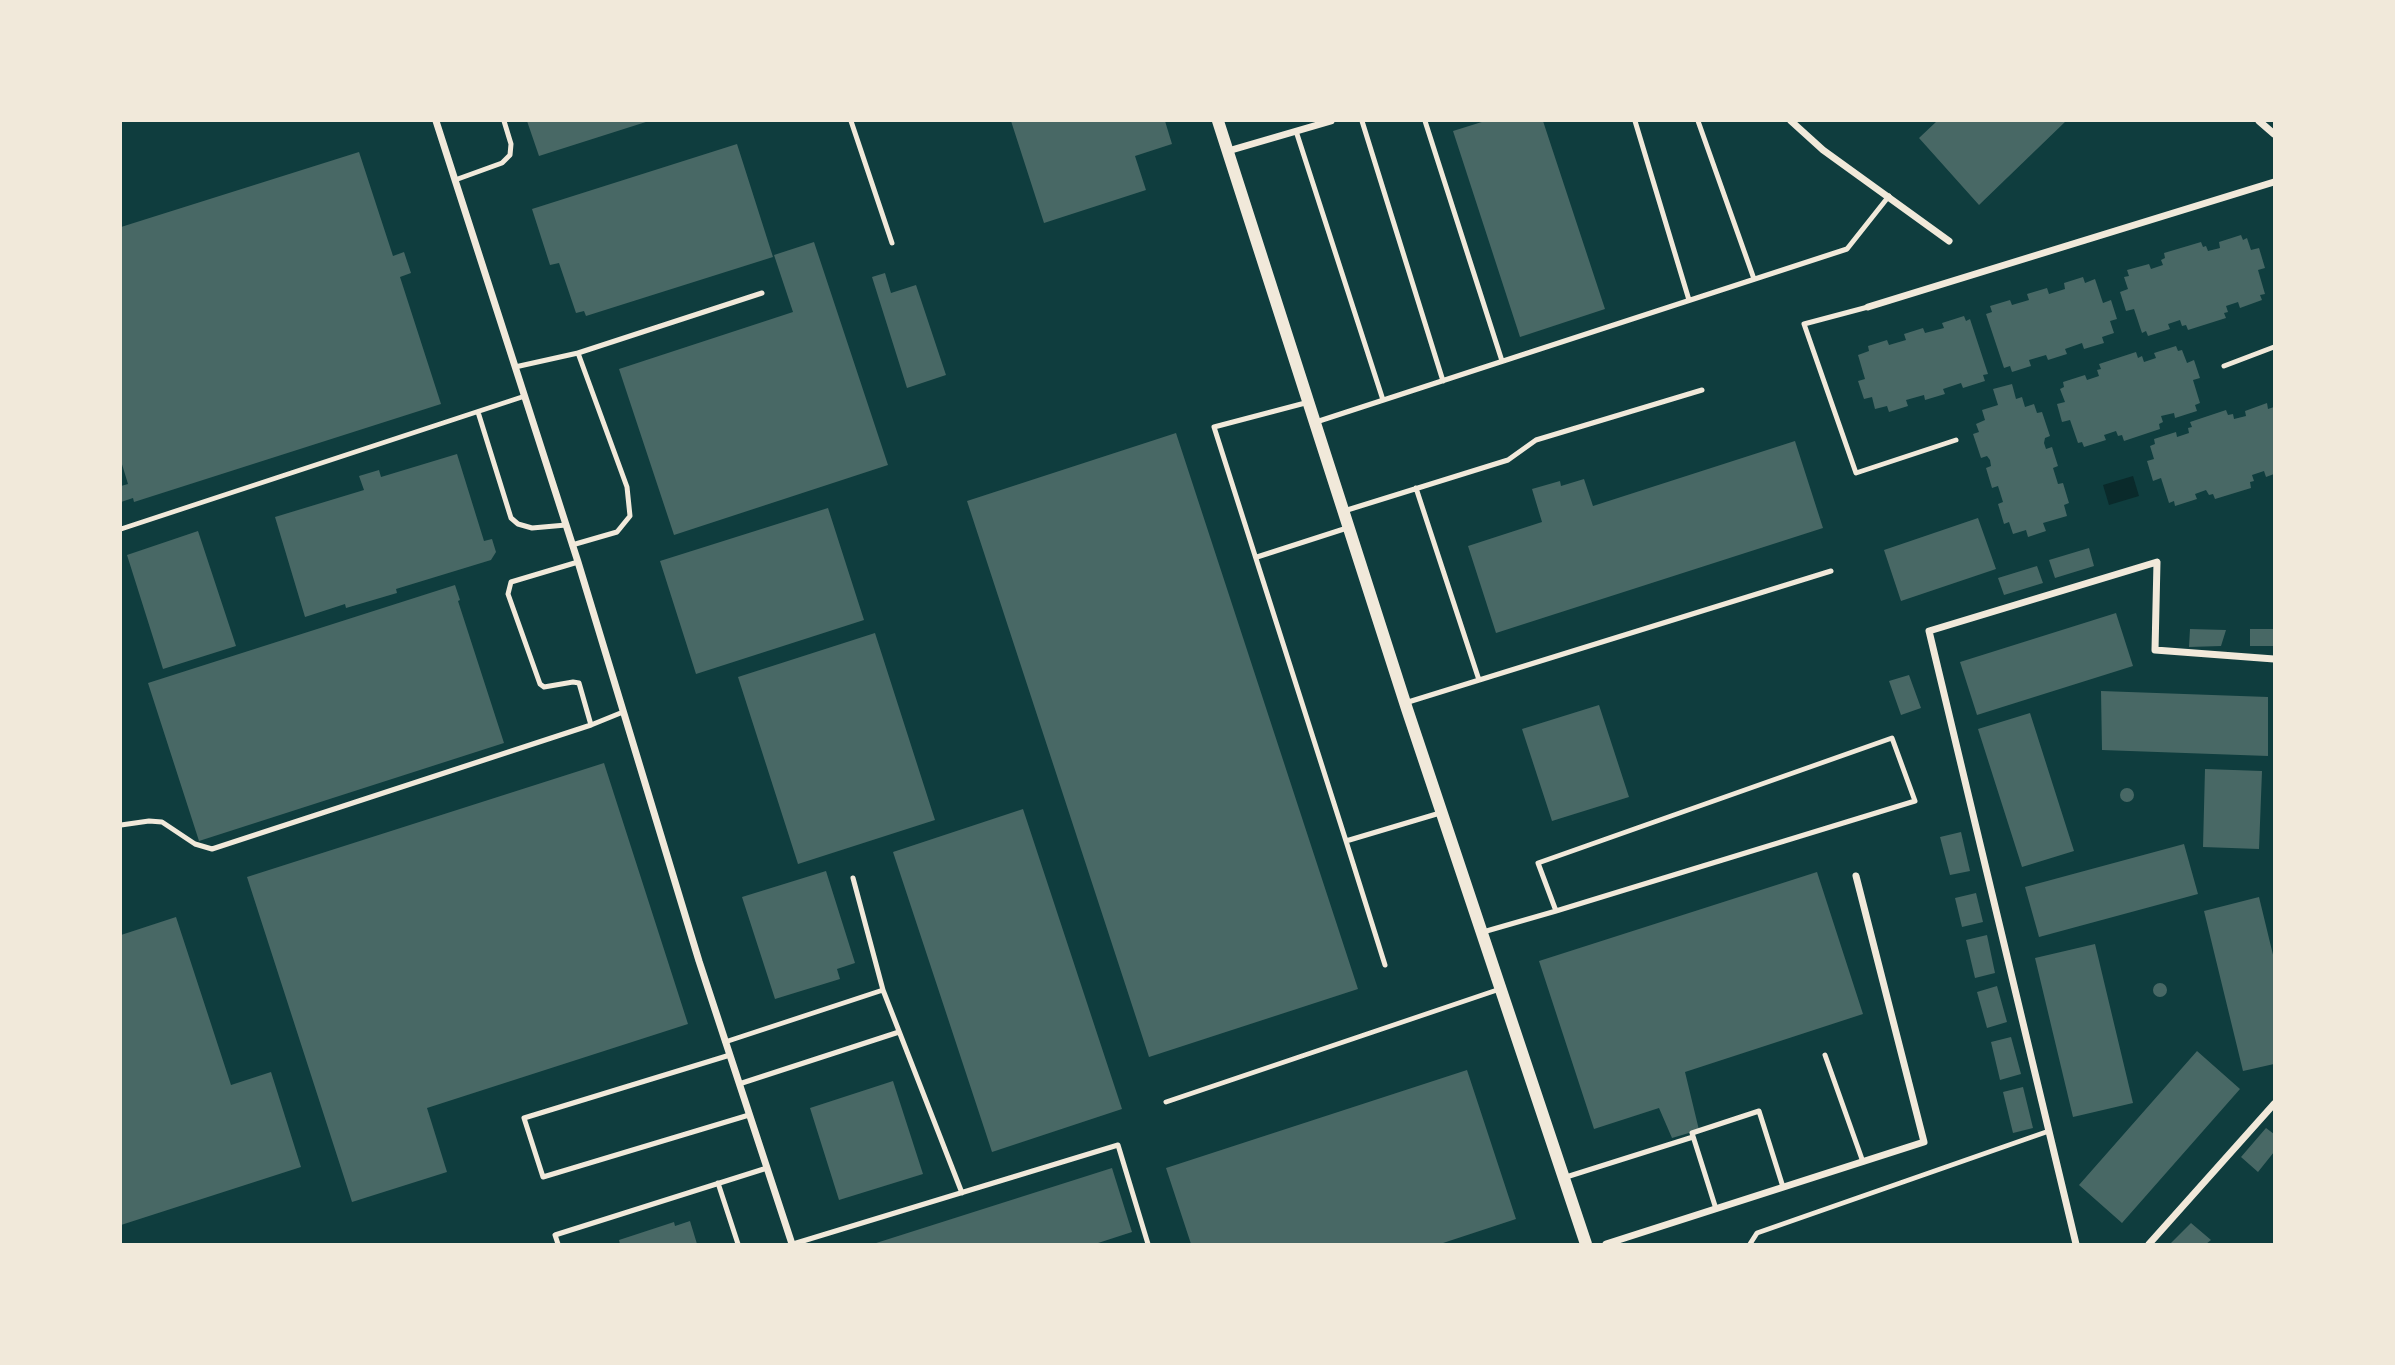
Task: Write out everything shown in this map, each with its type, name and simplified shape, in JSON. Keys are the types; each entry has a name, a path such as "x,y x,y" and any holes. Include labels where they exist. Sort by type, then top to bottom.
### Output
{"street":[{"path":"436,121 578,562 725,1042 792,1244"},
{"path":"1218,121 1405,703 1586,1244"},
{"path":"1228,151 1331,121"},
{"path":"1791,121 1823,150 1949,241"},
{"path":"2259,121 2274,134"},
{"path":"1868,307 2274,182"},
{"path":"2076,1244 1929,631 2157,562 2155,650 2274,659"},
{"path":"1606,1244 1924,1142 1856,876"},
{"path":"2149,1244 2274,1104"}],"lane":[{"path":"455,180 502,163 510,155 511,144 504,121"},
{"path":"852,121 892,243"},
{"path":"1362,121 1443,381"},
{"path":"1425,121 1502,361"},
{"path":"1635,121 1689,300"},
{"path":"1698,121 1754,279"},
{"path":"1296,131 1383,400"},
{"path":"1316,422 1847,249 1889,196"},
{"path":"515,367 578,354 762,293"},
{"path":"1868,307 1804,324 1856,473 1956,440"},
{"path":"2224,366 2274,347"},
{"path":"572,545 617,531 630,516 627,487 578,354"},
{"path":"1344,511 1508,460 1536,439 1702,390"},
{"path":"121,529 525,396"},
{"path":"1309,402 1214,427 1385,965"},
{"path":"478,412 510,518 518,524 532,528 566,525"},
{"path":"1416,488 1479,680"},
{"path":"1257,557 1350,527"},
{"path":"578,562 511,582 508,593 540,684 544,687 579,683 591,725"},
{"path":"1405,703 1830,571"},
{"path":"121,825 162,822 195,844 212,849 591,725 623,712"},
{"path":"1482,932 1556,911 1915,801 1892,738 1538,863 1556,911"},
{"path":"1346,841 1441,812"},
{"path":"853,878 883,990 962,1192"},
{"path":"1166,1102 1500,989"},
{"path":"725,1042 883,990"},
{"path":"739,1084 899,1032"},
{"path":"730,1055 524,1118 542,1177 749,1115"},
{"path":"1825,1055 1863,1162"},
{"path":"1716,1209 1692,1133 1759,1111 1783,1187"},
{"path":"1750,1244 1757,1233 2049,1131"},
{"path":"1563,1178 1693,1137"},
{"path":"792,1244 1118,1145 1148,1244"},
{"path":"558,1244 555,1235 767,1168"},
{"path":"718,1183 738,1244"}],"water":[{"path":"2133,476 2139,496 2109,505 2103,485"}],"building":[{"path":"527,121 649,121 539,156"},
{"path":"1011,121 1165,121 1172,144 1135,156 1146,190 1044,223"},
{"path":"1485,121 1543,121 1605,309 1520,337 1453,131"},
{"path":"1937,121 2066,121 1979,205 1919,138"},
{"path":"737,144 773,257 586,316 584,311 576,313 559,263 550,265 532,209"},
{"path":"359,152 393,256 404,252 411,273 400,277 441,404 134,502 133,498 121,502 121,486 128,484 121,461 121,227"},
{"path":"2241,235 2243,240 2247,238 2251,250 2259,248 2265,268 2258,270 2265,294 2260,295 2262,300 2240,308 2238,302 2226,306 2226,318 2188,330 2186,325 2182,326 2180,320 2168,324 2170,329 2148,336 2146,331 2142,333 2134,309 2126,311 2120,292 2128,289 2124,277 2129,276 2127,270 2149,264 2151,269 2163,265 2161,260 2165,258 2164,253 2201,242 2208,251 2220,248 2219,242"},
{"path":"814,242 888,465 674,535 619,369 793,312 774,255"},
{"path":"885,273 891,293 916,285 946,375 907,388 872,277"},
{"path":"2083,277 2085,283 2095,279 2103,303 2111,300 2117,319 2110,321 2114,333 2102,337 2104,343 2084,349 2082,343 2065,349 2067,354 2048,360 2046,355 2029,360 2031,366 2012,372 2010,366 2004,368 1986,314 1992,312 1990,306 2010,300 2012,305 2029,300 2027,294 2047,288 2049,294 2065,289 2064,283"},
{"path":"1964,316 1966,321 1970,319 1988,374 1983,375 1985,381 1963,388 1961,383 1943,389 1945,394 1925,400 1924,395 1906,400 1908,406 1889,412 1887,406 1875,409 1872,397 1864,399 1858,381 1865,379 1858,355 1869,351 1868,346 1887,340 1889,345 1906,340 1904,334 1923,328 1925,333 1944,328 1942,323"},
{"path":"2176,346 2178,351 2182,350 2187,363 2194,360 2200,378 2193,380 2200,403 2195,405 2197,411 2175,418 2174,413 2161,416 2163,422 2159,424 2160,429 2124,441 2122,435 2118,436 2116,431 2104,435 2106,440 2084,447 2082,442 2078,443 2070,420 2062,422 2057,404 2065,402 2060,389 2064,387 2063,382 2085,375 2087,380 2099,376 2099,364 2136,352 2138,358 2142,356 2144,362 2156,358 2154,353"},
{"path":"2012,384 2016,399 2022,397 2025,407 2034,404 2037,413 2042,412 2050,436 2045,438 2044,443 2046,449 2052,447 2058,466 2053,468 2058,484 2063,483 2069,503 2064,505 2067,516 2043,523 2046,531 2028,537 2026,530 2013,534 2009,522 2004,524 1998,504 2003,502 1998,486 1992,488 1986,468 1991,466 1990,460 1987,456 1981,458 1973,434 1979,432 1976,424 1985,420 1982,410 1998,405 1993,389"},
{"path":"2267,403 2268,409 2274,407 2274,474 2266,477 2264,471 2252,475 2254,481 2250,482 2251,488 2215,499 2213,494 2209,495 2206,490 2195,494 2197,499 2175,506 2174,501 2169,503 2161,478 2153,481 2147,461 2154,459 2150,446 2155,444 2154,439 2176,432 2177,437 2189,433 2188,428 2192,427 2190,422 2226,410 2228,415 2233,414 2234,419 2246,416 2245,411"},
{"path":"1176,433 1358,989 1149,1057 967,501"},
{"path":"1795,441 1823,528 1496,633 1468,546 1542,522 1532,489 1560,481 1561,486 1584,479 1593,506"},
{"path":"457,454 484,541 492,539 496,552 491,560 396,589 397,593 346,608 345,604 305,617 275,517 364,490 359,476 379,470 381,477"},
{"path":"828,508 864,620 696,674 660,561"},
{"path":"1978,518 1996,569 1901,601 1884,550"},
{"path":"198,531 236,646 163,669 127,555"},
{"path":"2089,548 2094,566 2055,578 2049,560"},
{"path":"2037,566 2043,583 2004,595 1998,578"},
{"path":"455,585 504,743 199,841 148,683"},
{"path":"2116,613 2133,666 1977,715 1960,662"},
{"path":"2190,629 2226,630 2221,646 2189,647"},
{"path":"2250,629 2274,629 2274,646 2250,646"},
{"path":"875,633 935,820 798,864 738,677"},
{"path":"1909,675 1921,708 1901,715 1889,681"},
{"path":"2101,691 2268,697 2268,756 2102,750"},
{"path":"1599,705 1629,797 1552,821 1522,729"},
{"path":"2030,713 2074,851 2022,867 1978,729"},
{"path":"604,763 688,1024 427,1108 447,1172 352,1202 247,877"},
{"path":"2205,769 2262,771 2259,849 2203,847"},
{"path":"2127,788 2132,790 2132,800 2127,802 2122,800 2120,795 2122,790"},
{"path":"1023,809 1122,1109 992,1152 893,852"},
{"path":"1961,832 1970,871 1950,875 1940,837"},
{"path":"2184,844 2198,894 2039,937 2025,887"},
{"path":"826,871 855,963 837,969 840,979 775,999 742,897"},
{"path":"1817,872 1863,1014 1685,1072 1699,1130 1672,1138 1659,1108 1594,1129 1539,961"},
{"path":"1976,893 1983,922 1962,927 1955,898"},
{"path":"2259,897 2274,959 2274,1064 2243,1071 2204,911"},
{"path":"176,917 231,1085 271,1072 301,1167 121,1225 121,935"},
{"path":"1987,935 1995,973 1975,978 1966,940"},
{"path":"2095,944 2133,1103 2073,1117 2035,958"},
{"path":"2160,983 2165,985 2165,995 2160,997 2155,995 2153,990 2155,985"},
{"path":"1997,986 2007,1022 1987,1028 1977,992"},
{"path":"2011,1037 2021,1074 2000,1080 1991,1042"},
{"path":"2197,1051 2240,1089 2122,1223 2079,1185"},
{"path":"1467,1070 1516,1219 1440,1244 1191,1244 1166,1168"},
{"path":"893,1081 923,1174 839,1200 810,1108"},
{"path":"2023,1087 2033,1128 2013,1133 2003,1092"},
{"path":"2266,1128 2274,1134 2274,1152 2258,1172 2241,1157"},
{"path":"1112,1168 1132,1232 1095,1244 873,1244"},
{"path":"690,1221 697,1244 620,1244 619,1240 674,1222 675,1226"},
{"path":"2191,1223 2211,1240 2206,1244 2170,1244"}]}
